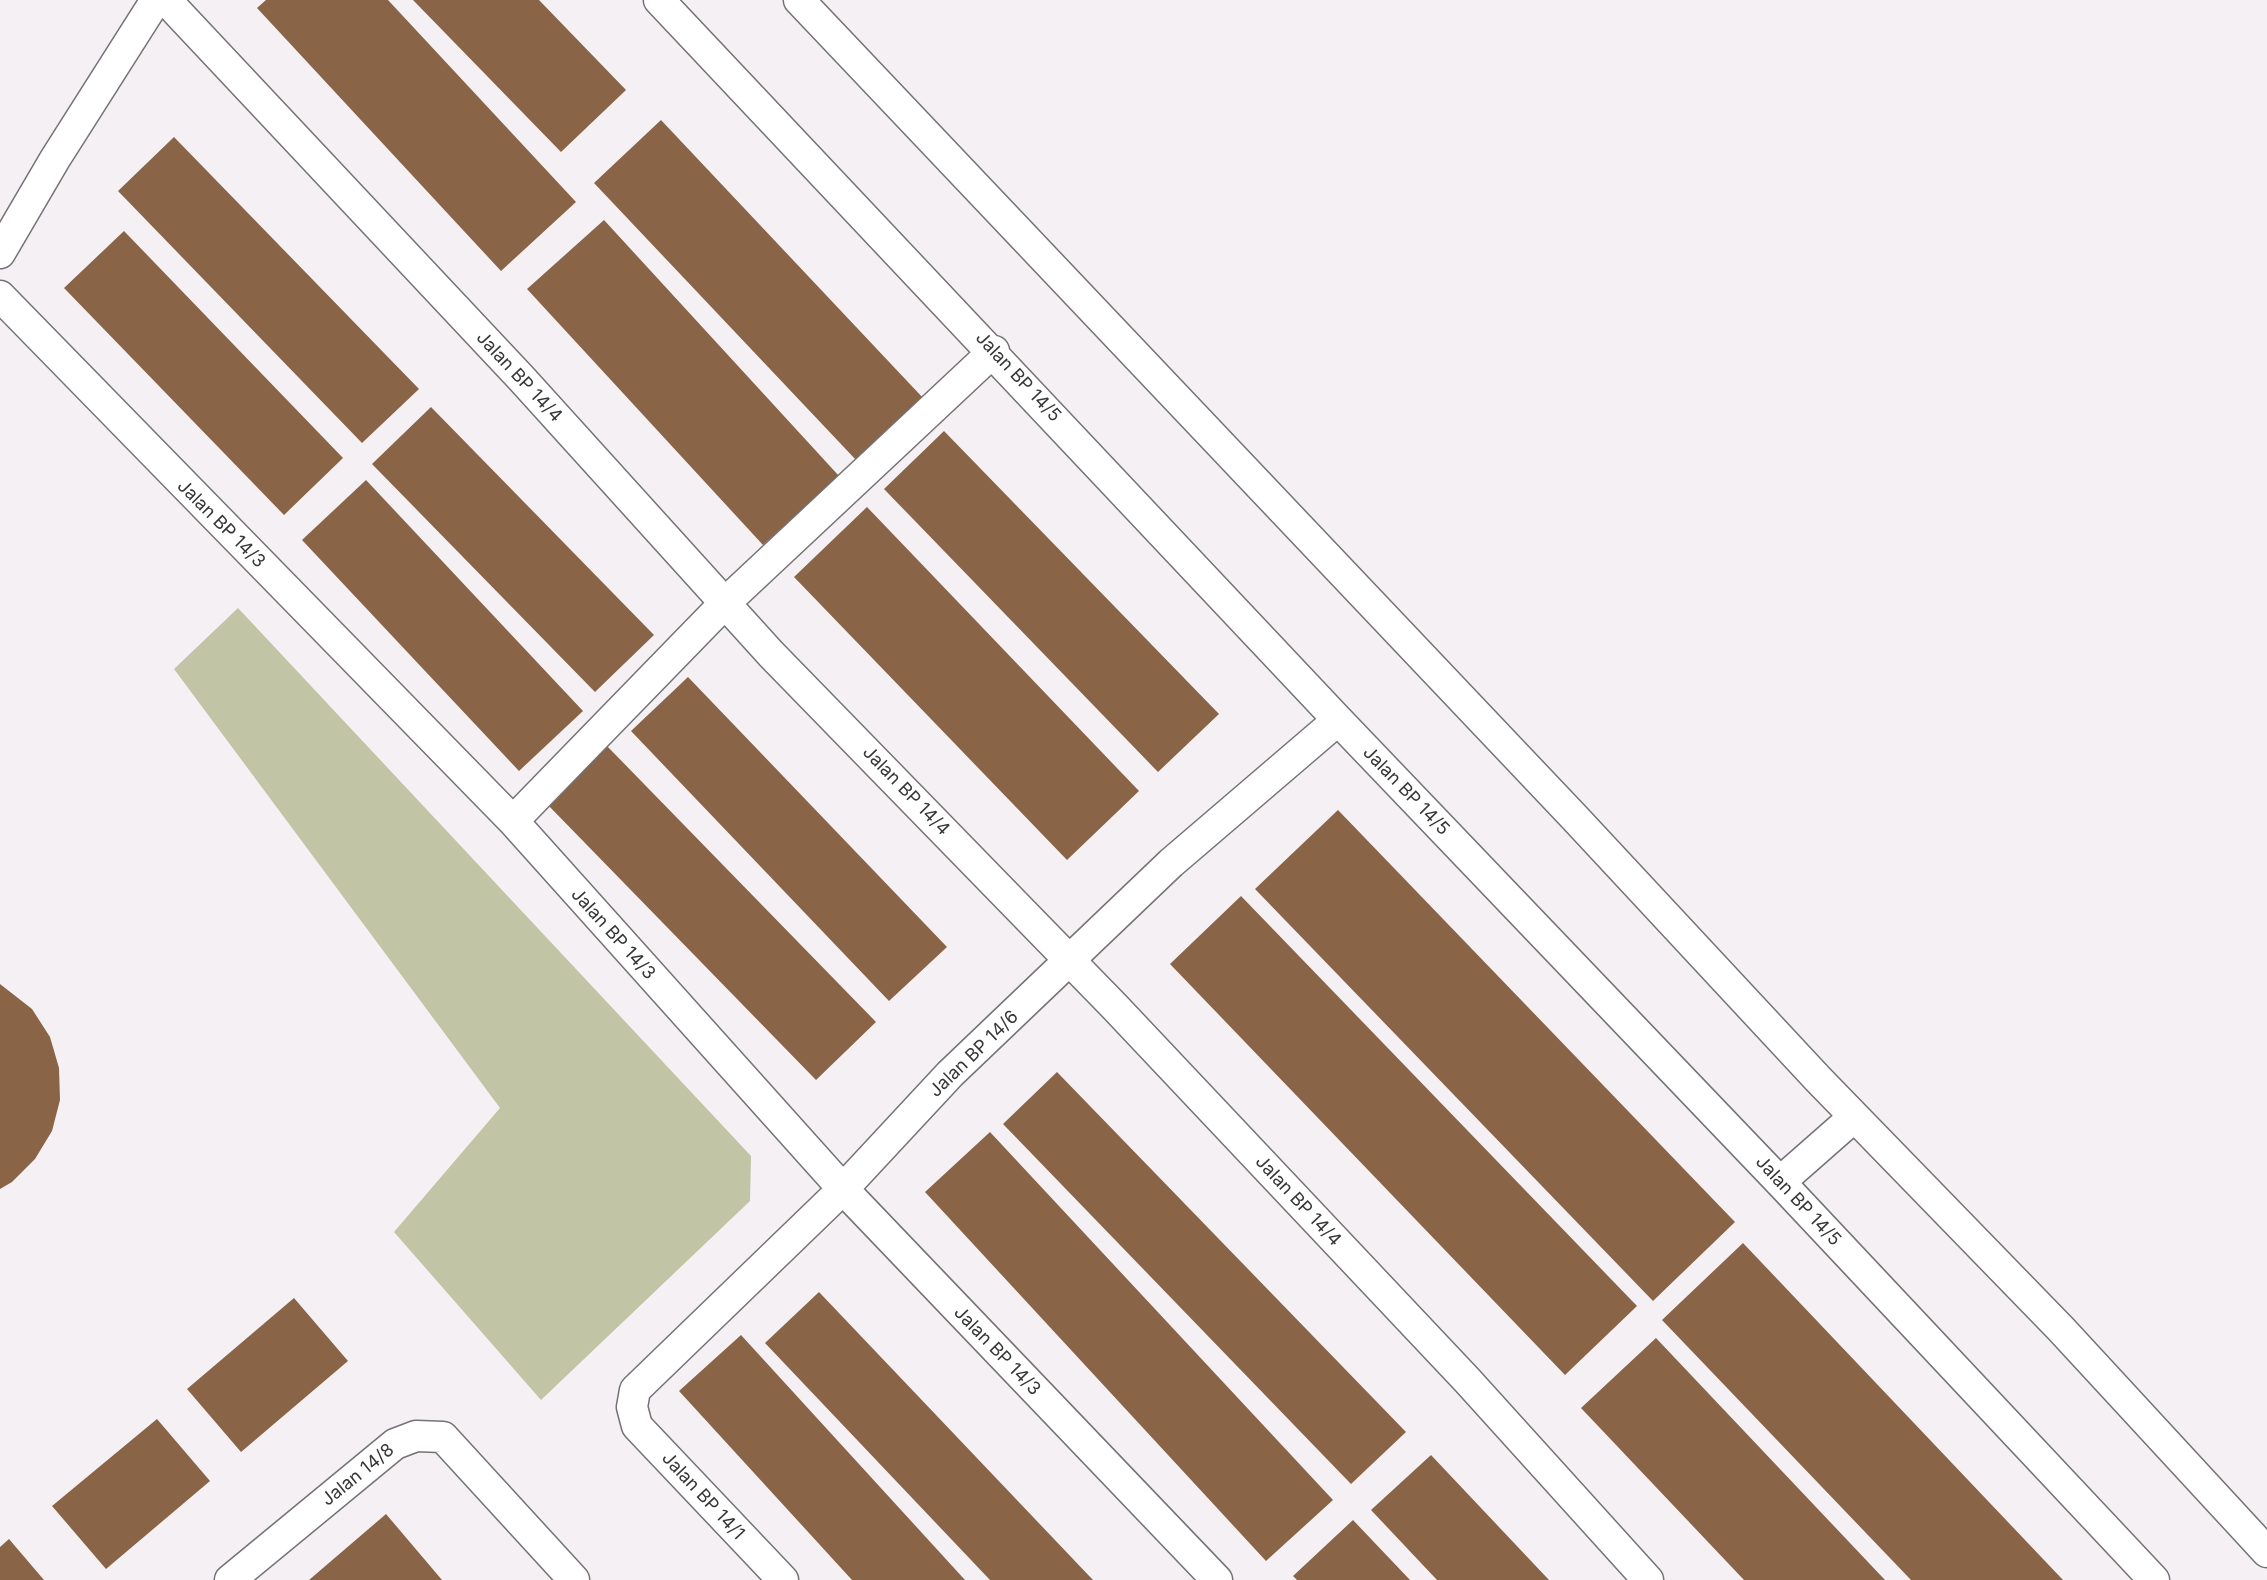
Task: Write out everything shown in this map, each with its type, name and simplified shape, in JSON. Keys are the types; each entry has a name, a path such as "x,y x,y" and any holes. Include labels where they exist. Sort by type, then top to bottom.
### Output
{"street":[{"path":"0,253 55,159 156,0"},
{"name":"Jalan BP 14/4","path":"166,0 522,379 771,654 1071,961 1466,1380 1648,1580"},
{"name":"Jalan BP 14/5","path":"659,0 2154,1580"},
{"path":"799,0 1854,1117 2061,1329 2267,1552"},
{"name":"Jalan BP 14/3","path":"0,296 513,821 843,1189 1217,1580"},
{"path":"513,821 725,603 993,351"},
{"name":"Jalan BP 14/6","path":"632,1407 635,1390 843,1189 950,1074 1171,863 1338,720"},
{"path":"1780,1182 1854,1117"},
{"name":"Jalan BP 14/1","path":"632,1407 637,1426 783,1580"},
{"name":"Jalan 14/8","path":"230,1580 394,1444 416,1436 443,1437 574,1580"}],"green space":[{"path":"238,608 751,1156 750,1201 541,1400 394,1232 500,1108 174,669"}],"building":[{"path":"266,0 388,0 576,202 501,271 257,8"},
{"path":"413,0 539,0 626,90 561,152"},
{"path":"661,120 924,399 857,461 594,183"},
{"path":"174,137 419,389 362,443 118,191"},
{"path":"604,220 839,476 763,545 527,289"},
{"path":"124,231 343,458 284,515 64,288"},
{"path":"431,407 654,635 595,692 372,464"},
{"path":"944,431 1219,714 1158,772 884,489"},
{"path":"366,480 583,711 519,771 302,540"},
{"path":"867,507 1139,791 1067,860 794,577"},
{"path":"688,677 947,947 889,1001 631,731"},
{"path":"606,745 876,1022 816,1080 546,803"},
{"path":"1338,810 1735,1222 1653,1301 1255,889"},
{"path":"1241,896 1637,1306 1565,1375 1170,964"},
{"path":"0,984 32,1009 50,1037 59,1068 60,1100 52,1131 35,1159 12,1182 0,1189"},
{"path":"1057,1072 1406,1432 1351,1484 1003,1124"},
{"path":"990,1132 1333,1500 1266,1561 925,1192"},
{"path":"1743,1243 2063,1580 1911,1580 1662,1320"},
{"path":"819,1292 1093,1580 990,1580 765,1343"},
{"path":"294,1298 348,1361 241,1452 187,1389"},
{"path":"741,1335 965,1580 852,1580 679,1391"},
{"path":"1656,1338 1885,1580 1744,1580 1581,1408"},
{"path":"157,1419 210,1481 106,1569 52,1506"},
{"path":"1431,1455 1549,1580 1437,1580 1371,1510"},
{"path":"386,1514 442,1580 309,1580"},
{"path":"1353,1520 1410,1580 1297,1580 1293,1576"},
{"path":"9,1539 44,1580 0,1580 0,1547"}]}
